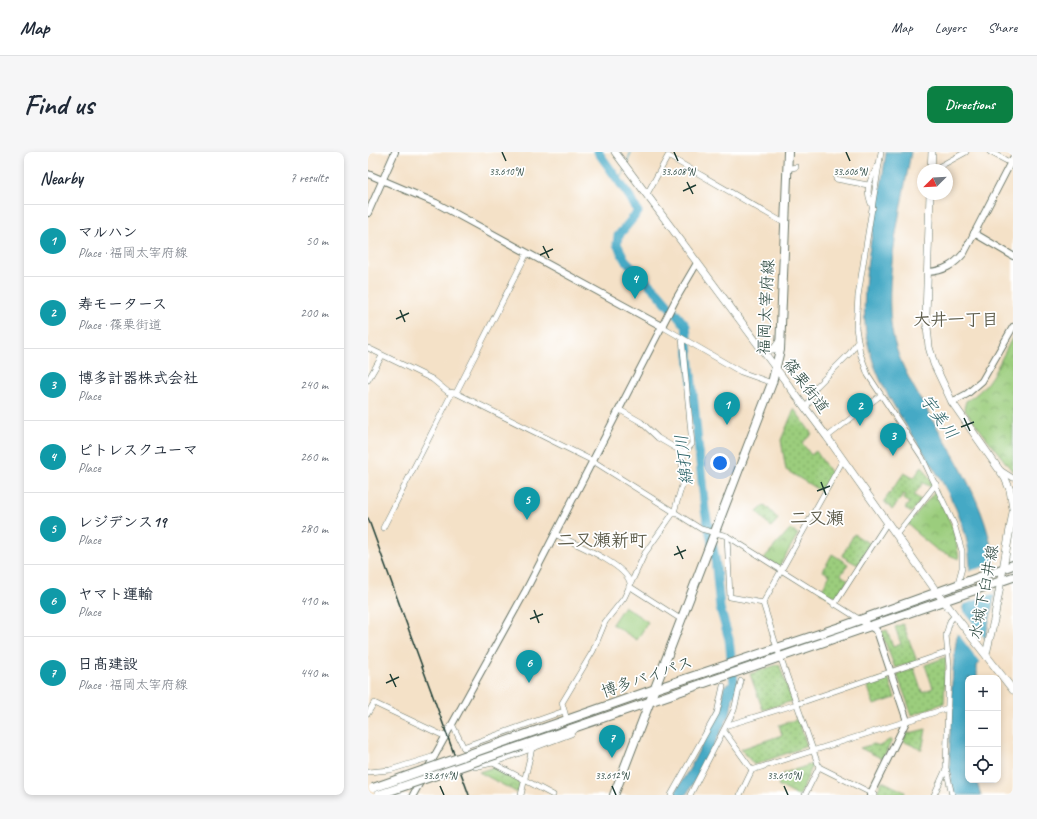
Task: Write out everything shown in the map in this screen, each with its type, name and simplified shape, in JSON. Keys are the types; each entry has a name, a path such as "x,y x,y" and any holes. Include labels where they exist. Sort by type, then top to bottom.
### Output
{"main road":[{"name":"篠栗街道","path":"615,152 806,409 936,591 1013,690"},
{"name":"福岡太宰府線","path":"614,795 654,688 711,546 718,533 720,521 772,383 780,341 788,152"},
{"path":"932,152 932,164"},
{"name":"水城下臼井線","path":"930,200 926,326 929,347 934,364 952,402 1001,471 1010,490 1013,511 1004,568 998,582 994,620 984,651"},
{"path":"762,350 774,349 780,341"},
{"name":"博多バイパス","path":"370,788 567,720 654,688 777,648 1013,565"},
{"name":"博多バイパス","path":"378,795 1013,577"}],"street":[{"path":"368,214 396,152"},
{"path":"881,152 858,296 856,328 860,353 868,375 922,457 954,524 962,551 962,582"},
{"path":"943,164 966,152"},
{"path":"928,272 942,270 958,261 1012,160 990,152"},
{"path":"647,194 668,156 784,223"},
{"path":"873,209 870,202 868,185 880,162"},
{"path":"787,169 796,168"},
{"path":"368,174 436,203 663,327 741,372 772,383"},
{"path":"836,179 868,185"},
{"path":"974,233 1013,256"},
{"path":"383,528 527,253"},
{"path":"413,795 446,737 594,461 676,299 697,263"},
{"path":"952,402 967,394 982,381 1013,327"},
{"path":"567,720 562,703 593,651 605,622 618,607 653,539 674,512 683,482 682,461 684,453 692,444 684,339"},
{"path":"806,409 816,387 850,353 858,341"},
{"path":"368,348 432,380 454,393 594,461 701,529 727,536 781,571 834,605 877,631 906,720 872,794 820,767 780,657 763,603 781,571 843,460"},
{"path":"368,380 382,356"},
{"path":"826,437 881,395"},
{"path":"620,410 641,422 658,438 684,453"},
{"path":"1001,471 1013,478"},
{"path":"896,535 936,484"},
{"path":"834,605 887,523"},
{"path":"555,534 615,565 625,573 629,584 682,620"},
{"path":"727,536 730,596 763,603"},
{"path":"934,795 944,777 946,768 948,652 946,635 950,621 955,616"},
{"path":"728,725 797,704 948,652"},
{"path":"698,795 691,793 728,725 734,710 741,681"},
{"path":"671,795 717,712 723,686"},
{"path":"368,713 374,703 446,737"},
{"path":"740,795 752,770 906,720 948,708"},
{"path":"452,724 464,748 564,711"},
{"path":"474,768 493,763 571,734 579,726"},
{"path":"724,731 752,770"},
{"path":"521,795 532,748"},
{"path":"368,772 390,770 435,756"},
{"path":"493,763 553,795"},
{"path":"805,795 820,767"},
{"path":"946,768 952,795"}],"green space":[{"path":"1013,336 1013,472 964,409 966,401 982,389 994,373"},
{"path":"794,409 812,434 802,443 811,455 816,451 832,475 822,492 786,470 781,440"},
{"path":"922,466 933,484 931,487 923,483 914,495 921,500 911,513 905,508 909,503 903,499 906,495 904,494 892,510 884,501 904,473 914,478"},
{"path":"936,490 955,533 959,559 937,550 916,533 917,532 908,524"},
{"path":"765,505 778,519 771,527 757,512"},
{"path":"790,529 798,534 779,567 764,558"},
{"path":"854,534 870,544 858,565 842,556"},
{"path":"832,554 848,564 841,575 848,580 835,601 820,592 830,575 823,571"},
{"path":"624,606 648,622 637,640 612,624"},
{"path":"903,624 917,661 895,668 881,632 887,630 893,647 901,644 895,627"},
{"path":"946,657 944,703 912,715 897,674 914,668 922,692 933,688 925,665"},
{"path":"779,664 792,701 763,710 750,674"},
{"path":"888,677 895,698 874,705 867,684"},
{"path":"798,719 807,746 754,765 741,749 782,735 779,725"},
{"path":"926,729 922,750 903,741 906,734"},
{"path":"889,740 892,740 883,759 860,748 874,744 880,746"},
{"path":"813,764 800,795 796,795 778,785 784,773"},
{"path":"494,767 521,782 518,793 479,772"},
{"path":"882,781 905,792 904,795 884,795 877,792"}],"water":[{"path":"886,152 911,152 892,260 890,303 893,335 900,358 910,380 953,455 976,500 985,523 995,572 993,605 980,662 977,666 977,675 965,675 965,783 977,783 981,795 954,795 950,772 951,693 953,668 958,630 970,571 966,536 956,509 942,482 894,405 880,379 870,352 866,329 864,304 866,279 869,253"},
{"path":"736,680 730,714 697,777 686,795 673,795 690,768 719,710 724,686"}],"pier":[{"path":"995,563 994,596 992,594 961,606 967,572"},
{"path":"961,607 986,640 981,664 956,631"}],"waterway":[{"name":"綿打川","path":"598,152 630,197 638,212 618,236 617,244 625,260 658,293 686,326 705,510 715,557 720,608 729,639 734,683 732,693"},
{"path":"627,163 631,152"},
{"path":"619,182 625,169"}],"railway":[{"path":"368,518 469,795"}],"place":[{"name":"ピトレスクユーマ","path":"635,299"},
{"name":"マルハン","path":"727,425"},
{"name":"寿モータース","path":"860,426"},
{"name":"博多計器株式会社","path":"893,456"},
{"name":"レジデンス19","path":"527,520"},
{"name":"ヤマト運輸","path":"529,683"},
{"name":"日髙建設","path":"612,758"}],"district":[{"name":"大井一丁目","path":"956,319"},
{"name":"二又瀬","path":"817,518"},
{"name":"二又瀬新町","path":"602,540"}],"water label":[{"name":"宇美川","path":"939,417"}]}
